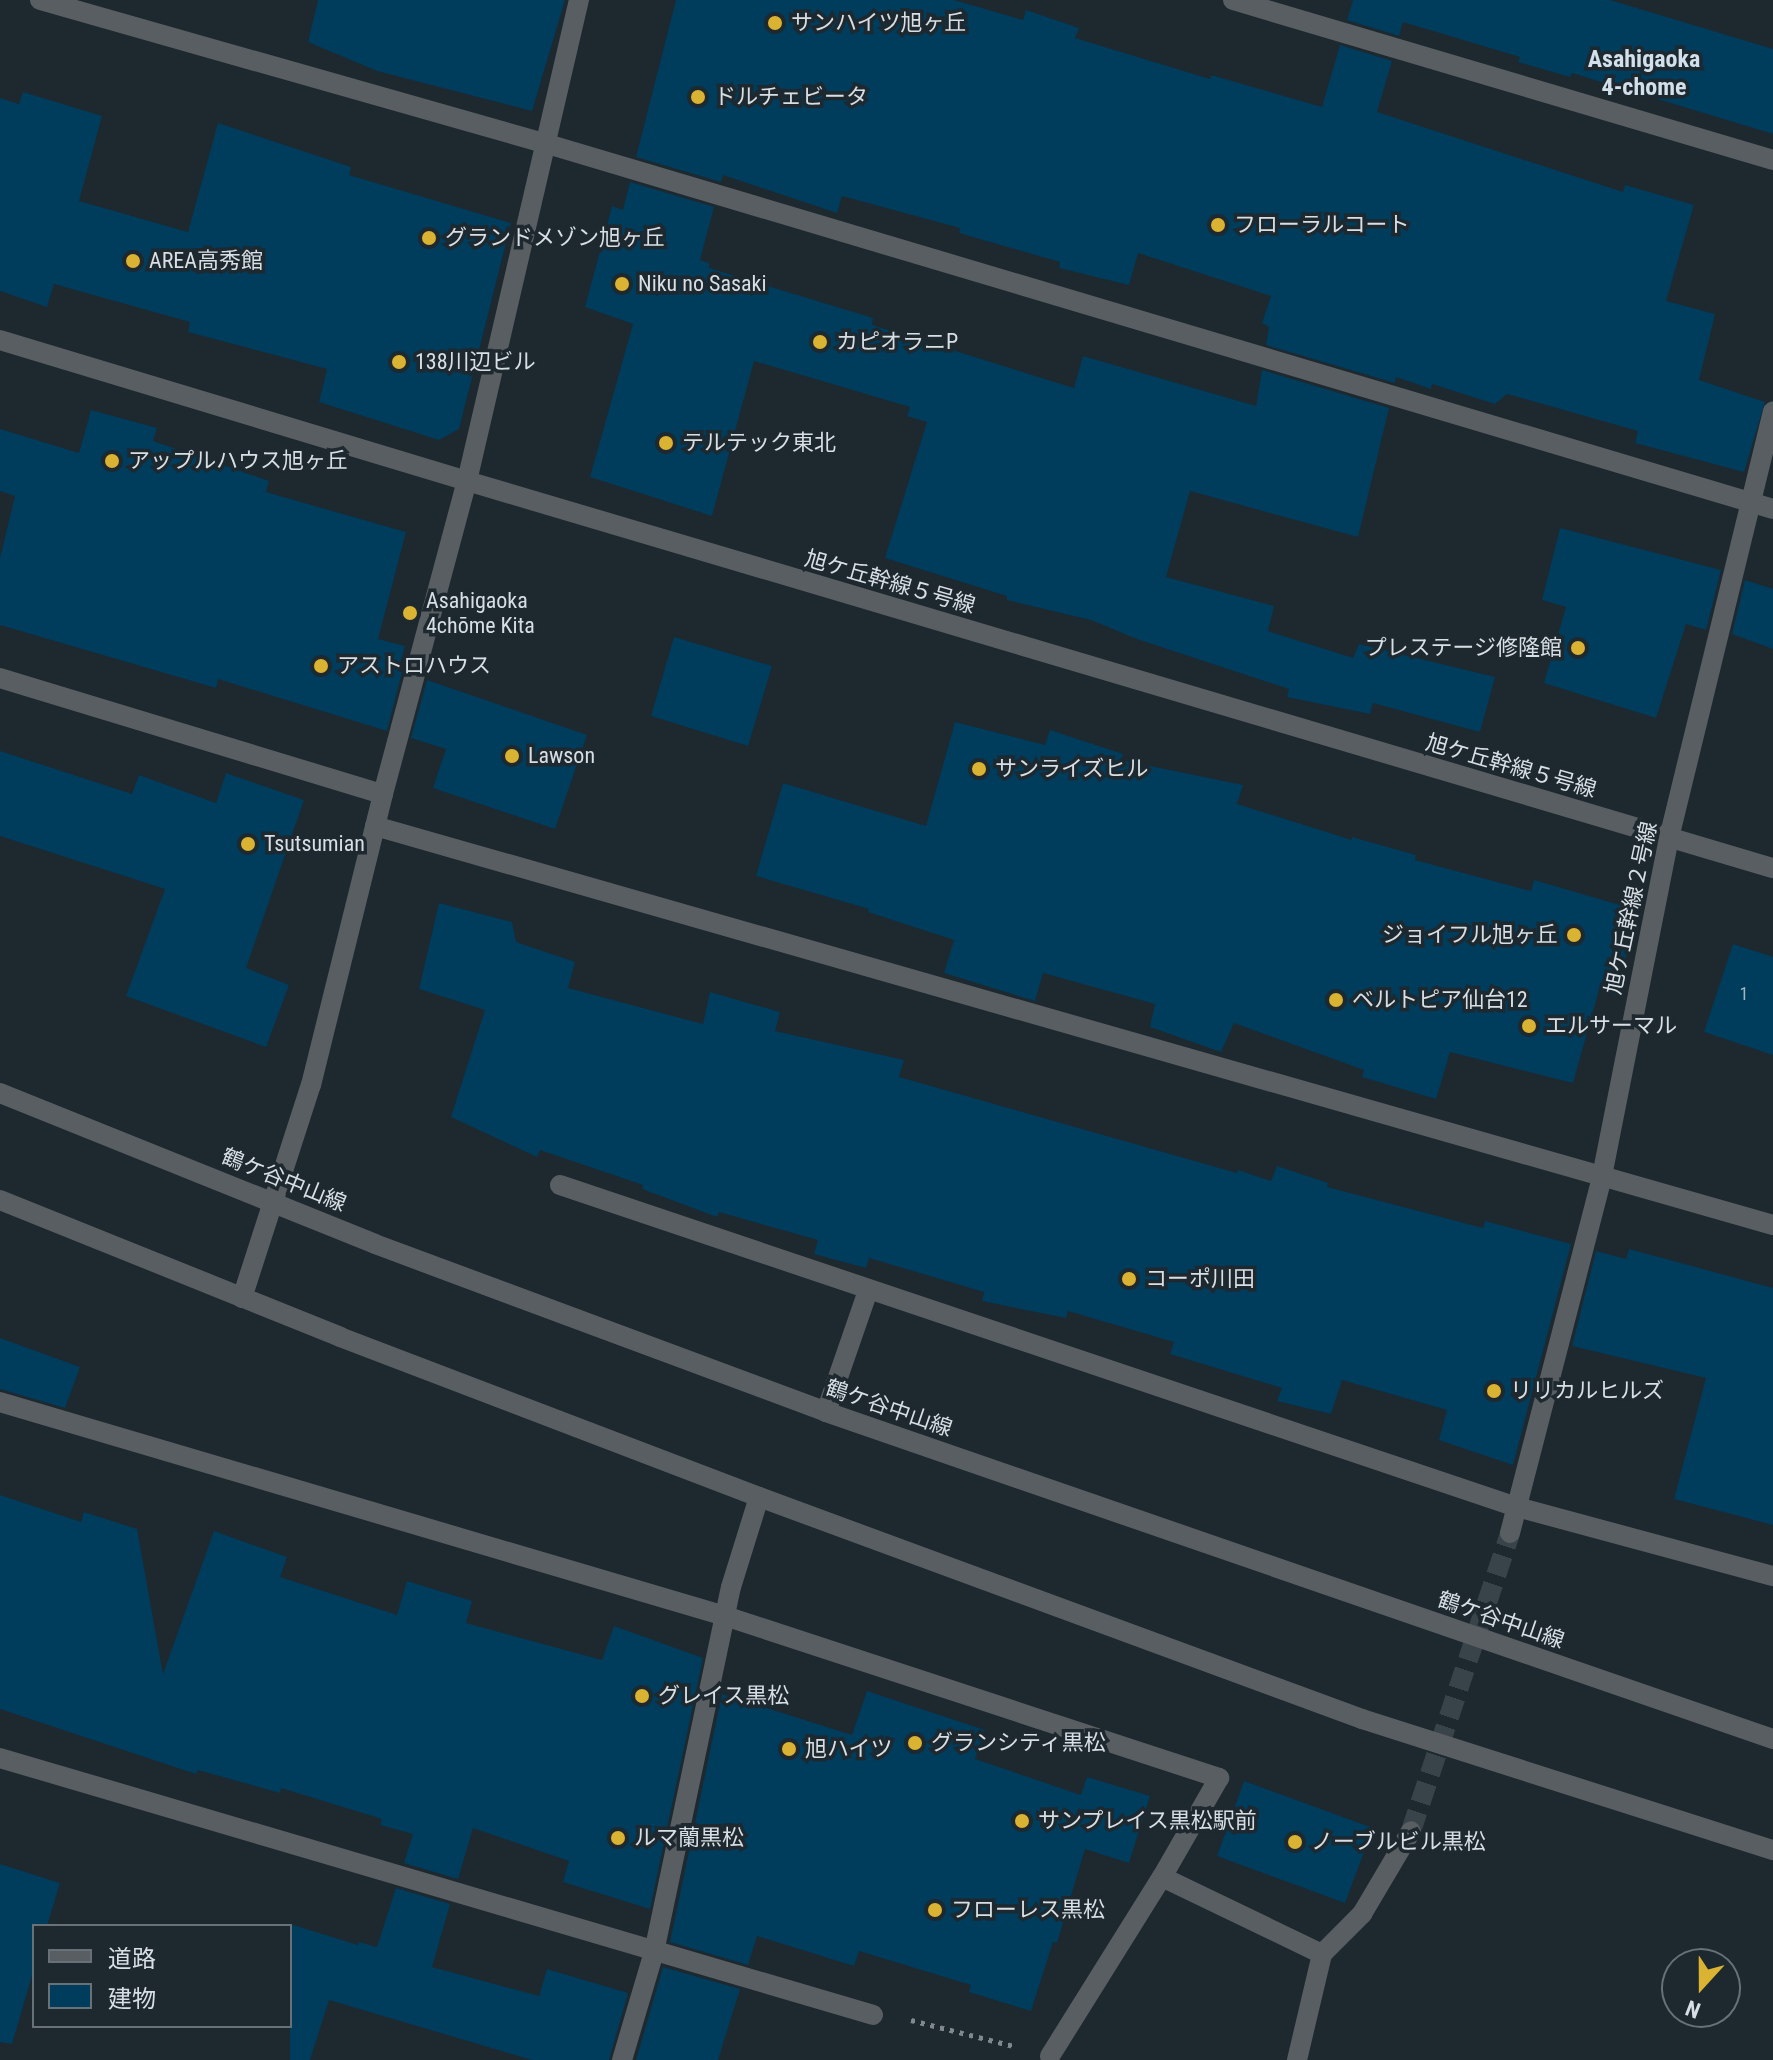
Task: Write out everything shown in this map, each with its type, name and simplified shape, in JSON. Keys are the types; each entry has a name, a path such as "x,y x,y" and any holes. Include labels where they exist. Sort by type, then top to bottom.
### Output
{"street":[{"path":"40,0 544,143 1773,509"},
{"path":"242,1298 311,1085 383,794 467,481 579,0"},
{"path":"1233,0 1773,160"},
{"name":"旭ケ丘幹線５号線","path":"0,340 1773,868"},
{"name":"旭ケ丘幹線２号線","path":"1510,1533 1602,1176 1669,838 1773,412"},
{"path":"0,678 383,794"},
{"path":"375,826 1773,1225"},
{"name":"鶴ケ谷中山線","path":"0,1093 375,1244 826,1412 1773,1739"},
{"path":"560,1185 1517,1507 1773,1576"},
{"path":"0,1200 242,1298 759,1497 1362,1719 1773,1850"},
{"path":"826,1412 868,1291"},
{"path":"0,1402 728,1617 1219,1778 1162,1877 1050,2056"},
{"path":"622,2060 654,1952 737,1564 759,1497"},
{"path":"0,1758 873,2015"},
{"path":"1297,2060 1322,1954 1362,1914 1411,1831"},
{"path":"1162,1877 1322,1954"}],"path":[{"path":"932,2023 1050,2056"}],"building":[{"path":"318,0 565,0 532,111 377,71 308,42"},
{"path":"676,0 954,0 1023,20 1026,10 1079,28 1075,38 1210,79 1211,75 1322,107 1340,45 1392,61 1377,112 1623,192 1625,185 1694,205 1666,301 1715,314 1699,380 1765,402 1744,472 1635,443 1638,431 1507,394 1495,404 1432,384 1431,389 1396,377 1395,383 1266,345 1269,327 1262,323 1271,296 1138,253 1129,285 1059,268 1060,262 959,233 960,228 842,196 837,213 723,175 721,182 636,157"},
{"path":"1353,0 1610,0 1773,49 1773,134 1572,73 1570,77 1518,62 1520,57 1403,22 1399,36 1347,20"},
{"path":"23,92 102,116 79,201 188,232 218,123 351,167 349,175 511,223 459,429 439,440 319,402 327,369 188,332 190,322 54,284 47,307 0,291 0,98 19,104"},
{"path":"630,182 714,207 700,260 709,263 709,268 873,318 872,325 1074,388 1083,356 1256,406 1262,370 1389,408 1358,537 1190,491 1166,577 1274,606 1268,631 1353,658 1359,644 1495,677 1480,732 1373,703 1370,714 1287,697 1289,689 1137,639 1091,620 1007,600 1007,596 885,558 927,422 907,416 910,407 754,361 712,516 590,477 633,324 585,307 612,206 623,210"},
{"path":"91,410 157,428 153,441 269,481 266,492 406,532 378,639 405,646 398,670 402,672 387,731 218,679 216,688 0,625 0,558 15,496 0,491 0,429 79,453"},
{"path":"1560,528 1721,570 1706,630 1686,624 1656,718 1544,683 1566,607 1542,600"},
{"path":"1745,580 1773,589 1773,649 1732,634"},
{"path":"674,637 772,666 748,746 651,716"},
{"path":"427,680 587,735 555,829 433,788 446,749 411,738"},
{"path":"955,722 1045,745 1050,730 1123,754 1121,760 1243,785 1237,804 1352,840 1352,837 1416,855 1415,860 1531,891 1534,880 1637,910 1617,996 1599,990 1573,1083 1450,1052 1436,1099 1362,1077 1364,1070 1234,1023 1221,1052 1150,1027 1155,1004 1043,973 1035,1001 944,973 954,940 868,912 869,909 756,876 783,783 926,826"},
{"path":"0,751 132,794 139,775 216,803 226,773 304,800 246,968 289,985 266,1047 126,996 165,889 0,836"},
{"path":"439,903 512,922 516,942 575,962 568,988 703,1024 710,992 780,1012 775,1031 904,1060 899,1077 1237,1173 1238,1170 1271,1181 1277,1166 1328,1183 1327,1187 1483,1228 1485,1221 1571,1244 1513,1465 1439,1440 1447,1410 1342,1380 1331,1414 1277,1401 1282,1388 1170,1354 1174,1342 1068,1311 1066,1318 982,1301 984,1292 869,1258 866,1268 814,1254 818,1240 719,1212 717,1217 642,1189 643,1185 540,1150 537,1157 451,1117 485,1010 419,989"},
{"path":"1733,944 1773,957 1773,1055 1704,1032"},
{"path":"1629,1249 1773,1288 1773,1525 1674,1499 1706,1378 1572,1346 1596,1251 1626,1259"},
{"path":"0,1338 80,1367 65,1408 0,1389"},
{"path":"0,1495 81,1522 84,1512 137,1529 163,1674 214,1531 287,1557 280,1577 397,1615 407,1581 472,1601 466,1623 602,1660 614,1626 703,1658 650,1909 563,1882 569,1861 473,1828 458,1879 404,1863 413,1834 380,1825 382,1819 281,1788 280,1793 198,1770 196,1774 0,1709"},
{"path":"867,1691 985,1730 975,1759 1081,1795 1087,1777 1150,1796 1129,1863 1085,1849 1057,1943 1053,1942 1031,2011 969,1992 971,1985 859,1951 854,1966 757,1936 748,1965 670,1942 722,1694 852,1735"},
{"name":"ノーブルビル黒松","path":"1244,1781 1373,1828 1345,1903 1217,1856"},
{"path":"0,1864 60,1883 48,1924 32,1924 32,1976 12,2044 0,2042"},
{"path":"396,1888 450,1904 432,1967 539,1996 547,1969 628,1993 609,2060 532,2060 329,2000 310,2060 290,2060 292,1925 358,1945 359,1942 377,1947"},
{"path":"663,1967 740,1989 718,2060 636,2060"}],"tunnel":[{"path":"1411,1831 1510,1533"}],"place":[{"name":"サンハイツ旭ヶ丘","path":"775,23"},
{"name":"ドルチェビータ","path":"698,97"},
{"name":"フローラルコート","path":"1218,225"},
{"name":"グランドメゾン旭ヶ丘","path":"429,238"},
{"name":"AREA高秀館","path":"133,261"},
{"name":"Niku no Sasaki","path":"622,284"},
{"name":"カピオラニP","path":"820,342"},
{"name":"138川辺ビル","path":"399,362"},
{"name":"テルテック東北","path":"666,443"},
{"name":"アップルハウス旭ヶ丘","path":"112,461"},
{"name":"Asahigaoka 4chōme Kita","path":"410,613"},
{"name":"プレステージ修隆館","path":"1578,648"},
{"name":"アストロハウス","path":"321,666"},
{"name":"Lawson","path":"512,756"},
{"name":"サンライズヒル","path":"979,769"},
{"name":"Tsutsumian","path":"248,844"},
{"name":"ジョイフル旭ヶ丘","path":"1574,935"},
{"name":"ベルトピア仙台12","path":"1336,1000"},
{"name":"エルサーマル","path":"1529,1026"},
{"name":"コーポ川田","path":"1129,1279"},
{"name":"リリカルヒルズ","path":"1494,1391"},
{"name":"グレイス黒松","path":"642,1696"},
{"name":"グランシティ黒松","path":"915,1743"},
{"name":"旭ハイツ","path":"789,1749"},
{"name":"サンプレイス黒松駅前","path":"1022,1821"},
{"name":"ルマ蘭黒松","path":"618,1838"},
{"name":"ノーブルビル黒松","path":"1295,1842"},
{"name":"フローレス黒松","path":"935,1910"}],"district":[{"name":"Asahigaoka 4-chome","path":"1644,74"}]}
